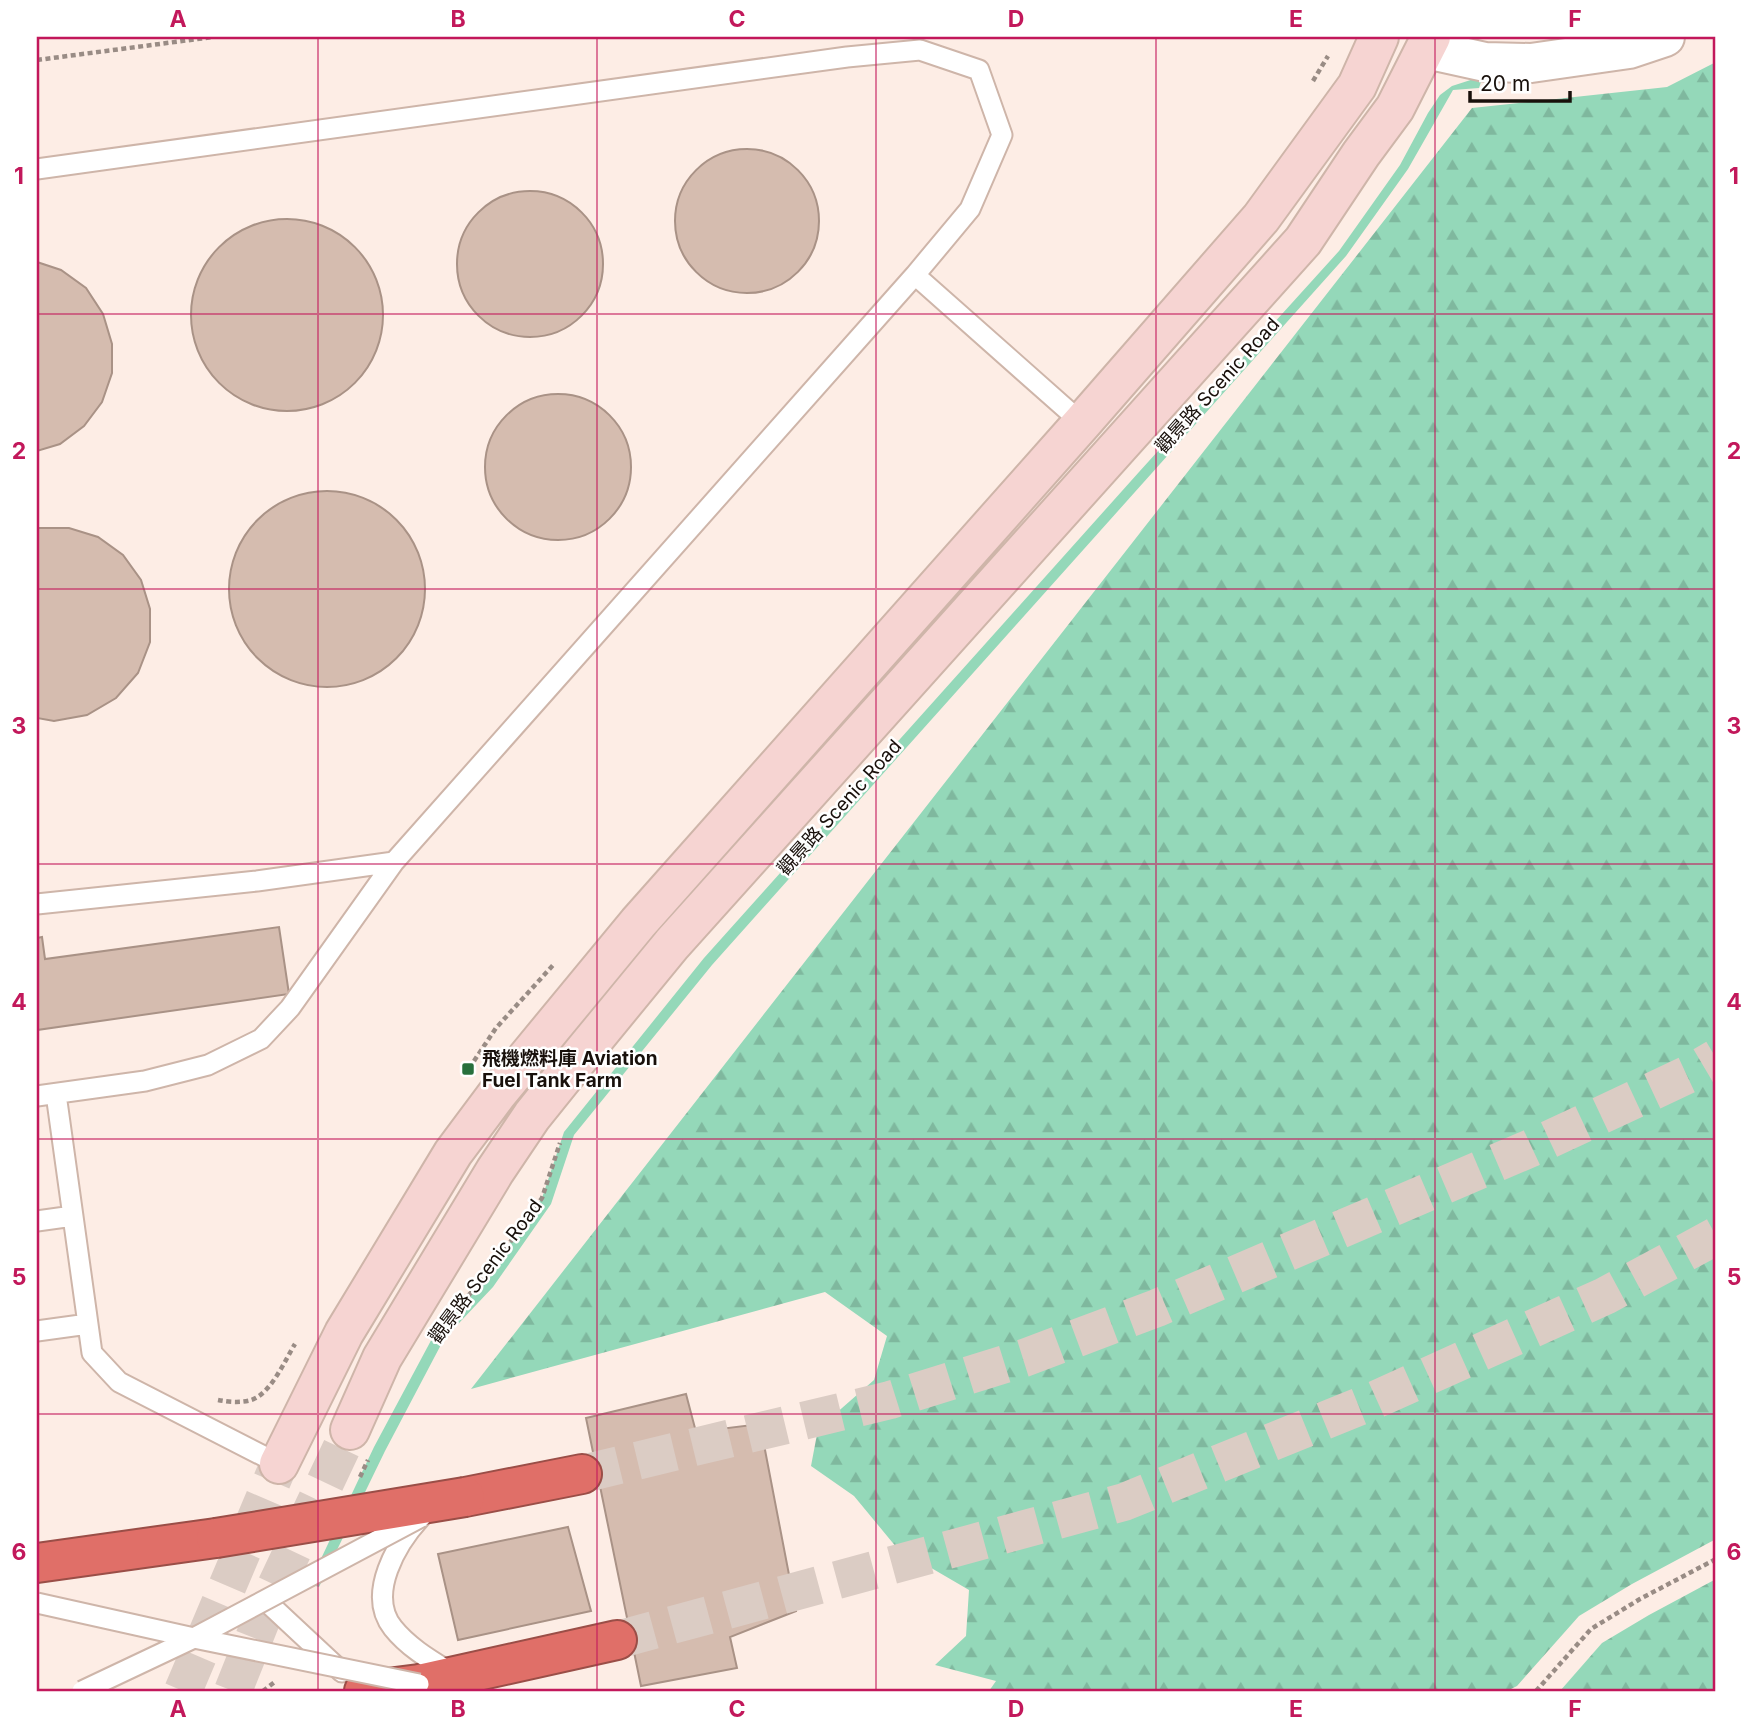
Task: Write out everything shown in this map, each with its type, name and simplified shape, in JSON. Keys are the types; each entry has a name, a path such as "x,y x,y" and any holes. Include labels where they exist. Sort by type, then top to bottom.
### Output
{"highway":[{"path":"37,1563 216,1538 465,1497 582,1474"},
{"path":"364,1691 419,1684 617,1640"}],"main road":[{"path":"279,1464 344,1333 376,1278 453,1153 496,1094 638,923 1261,218 1357,86 1379,37"},
{"name":"觀景路 Scenic Road","path":"359,1445 382,1358 495,1171 532,1116 672,944 1303,241 1395,108 1429,43"}],"street":[{"path":"1429,43 1485,62 1531,63 1629,49 1665,37"}],"lane":[{"path":"37,169 820,61 920,51 979,70 1002,135 970,209 915,275 394,862 290,1008 261,1039 208,1065 145,1081 46,1095 73,1216 92,1353 120,1382 279,1464"},
{"path":"915,275 1082,423"},
{"path":"37,904 257,881 394,862"},
{"path":"37,1221 73,1216"},
{"path":"37,1331 88,1324"},
{"path":"82,1691 194,1638 421,1517 465,1497"},
{"path":"421,1517 399,1544 388,1568 383,1591 384,1610 391,1627 407,1643 427,1659 457,1676"},
{"path":"37,1603 419,1684"},
{"path":"268,1603 364,1691"}],"path":[{"path":"37,60 214,37"},
{"name":"觀景路 Scenic Road","path":"452,1314 485,1277 542,1198 564,1132"},
{"path":"356,1484 359,1445"},
{"path":"1536,1691 1591,1629 1640,1599 1716,1559"}],"green space":[{"path":"1716,62 1716,1539 1579,1616 1517,1686 1507,1691 989,1691 996,1681 935,1665 966,1636 969,1590 897,1548 854,1496 811,1466 818,1429 874,1380 887,1336 825,1292 471,1389 1472,108 1667,87"},
{"path":"1483,76 1479,88 1453,90 1408,169 1346,256 712,965 574,1135 551,1204 493,1287 444,1339 385,1451 319,1587 309,1584 374,1447 435,1333 485,1277 542,1198 564,1132 704,958 1339,251 1400,165 1440,95 1452,86"},
{"path":"1716,1579 1716,1691 1560,1691 1602,1643"}],"building":[{"path":"747,149 775,155 798,170 813,193 819,221 813,249 798,272 775,287 747,293 719,287 696,272 681,249 675,221 681,193 696,170 719,155"},
{"path":"530,191 558,197 581,213 597,236 603,264 597,292 581,315 558,331 530,337 502,331 479,315 463,292 457,264 463,236 479,213 502,197"},
{"path":"287,219 324,227 355,247 375,278 383,315 375,352 355,383 324,403 287,411 250,403 219,383 199,352 191,315 199,278 219,247 250,227"},
{"path":"37,262 61,270 86,288 103,314 112,344 112,373 102,402 84,426 60,444 37,451"},
{"path":"558,394 586,400 609,416 625,439 631,467 625,495 609,518 586,534 558,540 530,534 507,518 491,495 485,467 491,439 507,416 530,400"},
{"path":"327,491 364,499 396,520 417,552 425,589 417,626 396,658 364,679 327,687 290,679 258,658 237,626 229,589 237,552 258,520 290,499"},
{"path":"37,528 69,528 98,537 123,555 141,580 150,609 150,642 138,673 116,698 87,715 54,721 37,718"},
{"path":"279,927 289,994 37,1030 37,938 42,937 45,959"},
{"path":"686,1394 696,1432 760,1424 796,1611 730,1637 737,1668 641,1686 586,1418"},
{"path":"568,1527 591,1611 458,1640 438,1554"}],"tunnel":[{"path":"582,1474 890,1400 1024,1358 1157,1308 1531,1148 1689,1074 1716,1058"},
{"path":"617,1640 1124,1502 1368,1403 1605,1296 1716,1236"},
{"path":"233,1691 268,1603 350,1430"},
{"path":"183,1691 279,1464"}],"place":[{"name":"飛機燃料庫 Aviation Fuel Tank Farm","path":"468,1069"}]}
